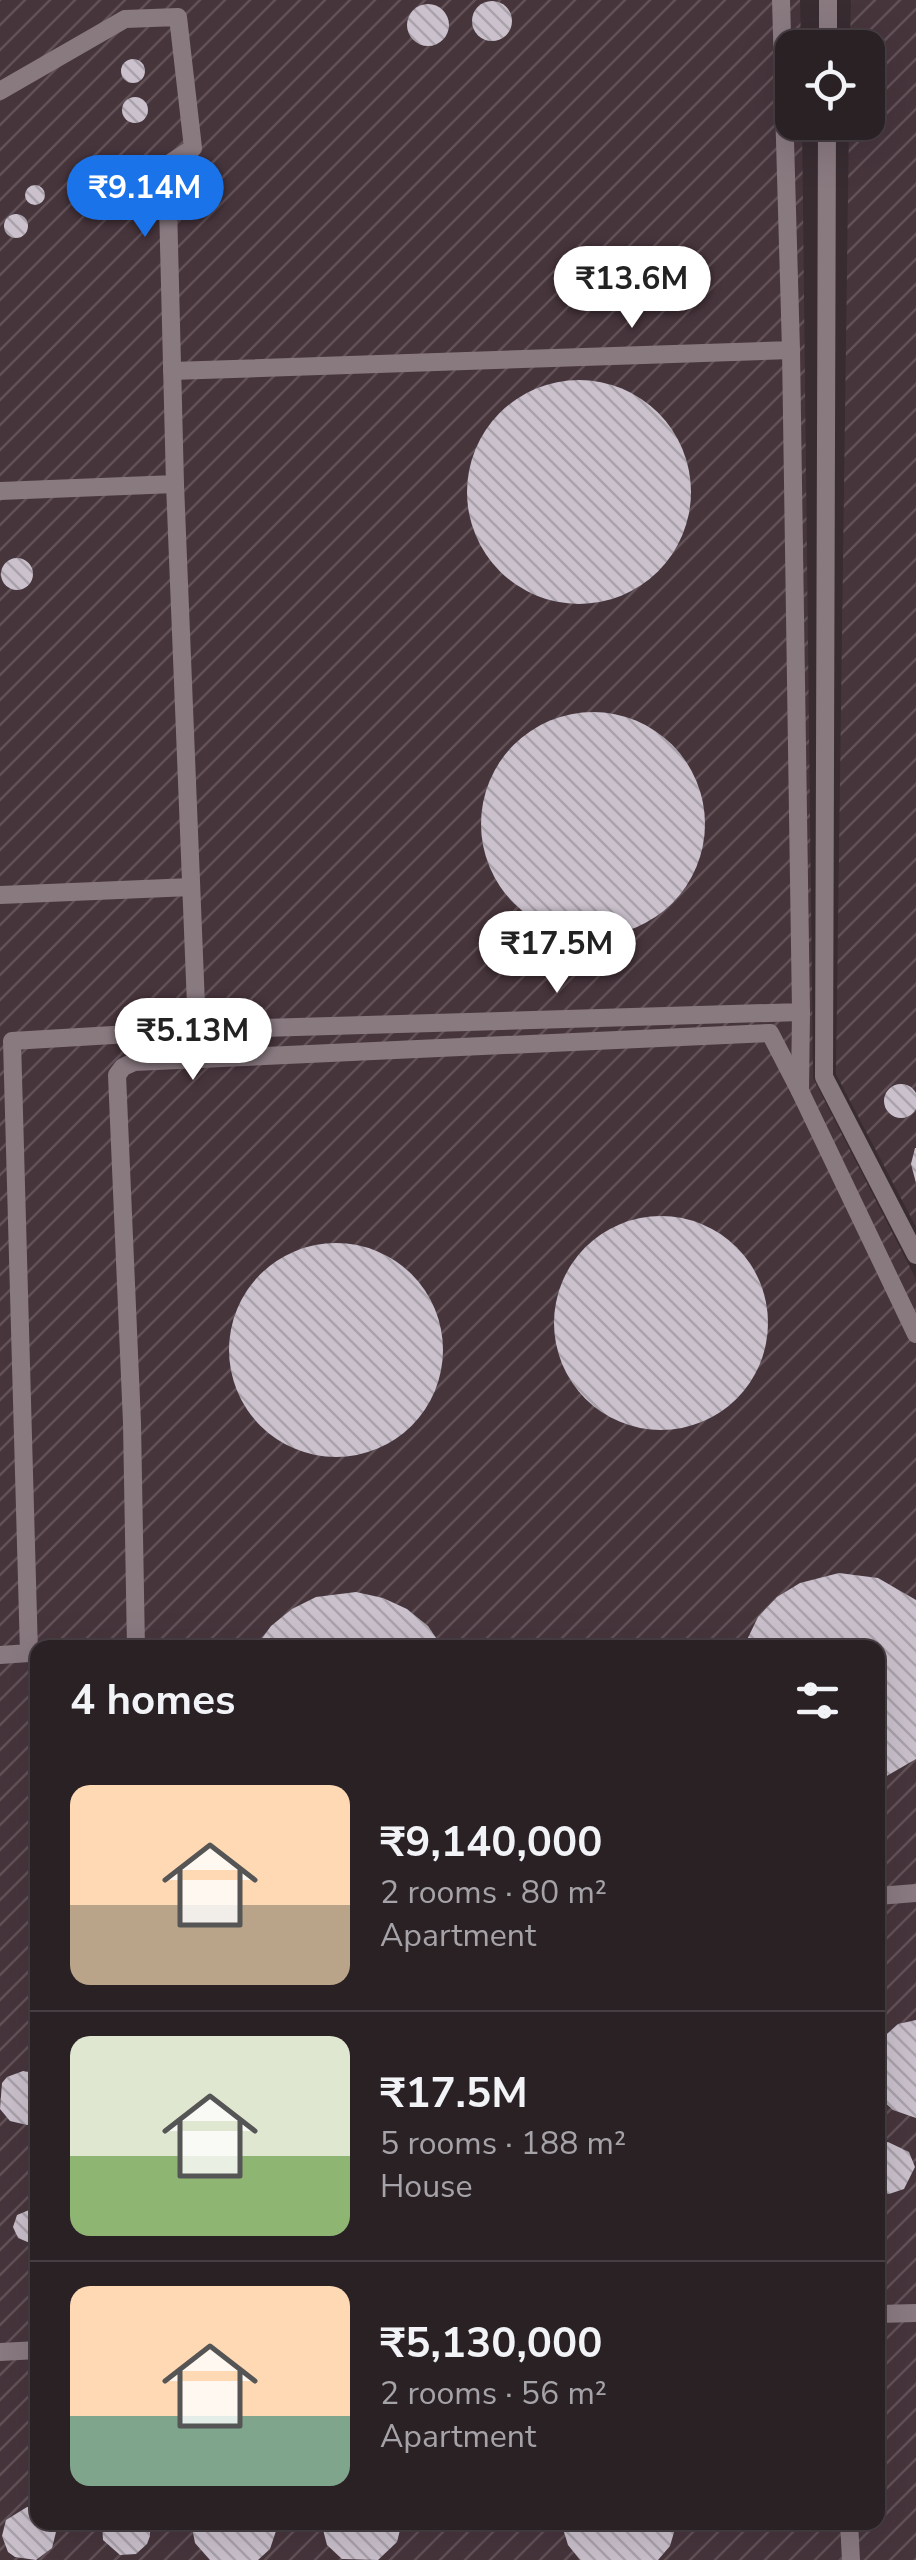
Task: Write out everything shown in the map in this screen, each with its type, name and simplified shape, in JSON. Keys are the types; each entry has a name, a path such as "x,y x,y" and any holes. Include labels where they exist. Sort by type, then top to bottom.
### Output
{"street":[{"path":"781,0 800,1091"},
{"path":"828,0 828,30"},
{"path":"0,91 124,19 177,8 192,148 167,166 196,1030"},
{"path":"827,140 824,1077 916,1255"},
{"path":"172,371 790,350"},
{"path":"0,491 175,484"},
{"path":"0,895 192,887"},
{"path":"0,1655 30,1653 12,1041 196,1030 801,1012"},
{"path":"136,1640 132,1424 117,1075 134,1062 770,1033 916,1334"},
{"path":"885,1895 916,1893"},
{"path":"885,2314 916,2312"},
{"path":"0,2352 30,2350"},
{"path":"849,2530 851,2560"}],"shaded area":[{"path":"0,0 800,0 801,30 775,30 775,140 802,140 813,1078 916,1279 916,2560 0,2560"},
{"path":"851,0 916,0 916,1227 836,1074 849,140 885,140 885,30 850,30"}],"building":[{"path":"492,1 506,7 512,21 506,35 492,41 478,35 472,21 478,7"},
{"path":"428,4 443,10 449,25 443,40 428,46 413,40 407,25 413,10"},
{"path":"133,59 142,62 142,80 133,83 124,80 121,71 124,62"},
{"path":"135,97 144,101 148,110 144,119 135,123 126,119 122,110 126,101"},
{"path":"35,185 45,195 35,205 25,195"},
{"path":"16,214 28,226 16,238 4,226"},
{"path":"579,380 622,389 658,413 682,449 691,492 682,535 658,571 622,595 579,604 536,595 500,571 476,535 467,492 476,449 500,413 536,389"},
{"path":"17,558 29,562 33,574 29,586 17,590 5,586 1,574 5,562"},
{"path":"593,712 636,721 672,745 696,781 705,824 696,867 672,903 636,927 593,936 550,927 514,903 490,867 481,824 490,781 514,745 550,721"},
{"path":"901,1084 913,1089 917,1107 913,1113 901,1118 889,1113 884,1101 889,1089"},
{"path":"916,1148 916,1183 911,1164"},
{"path":"661,1216 702,1224 737,1247 760,1282 768,1323 760,1364 737,1399 702,1422 661,1430 620,1422 585,1399 562,1364 554,1323 562,1282 585,1247 620,1224"},
{"path":"336,1243 377,1251 412,1274 435,1309 443,1350 435,1391 412,1426 377,1449 336,1457 295,1449 260,1426 237,1391 229,1350 237,1309 260,1274 295,1251"},
{"path":"839,1573 878,1578 916,1600 916,1759 885,1777 885,1640 747,1640 758,1617 777,1597 800,1583"},
{"path":"356,1592 383,1598 407,1609 428,1626 438,1640 261,1640 292,1609 316,1597"},
{"path":"916,2020 916,2118 893,2110 885,2103 885,2036 898,2024"},
{"path":"30,2072 30,2124 10,2121 0,2109 2,2083 7,2077"},
{"path":"885,2143 909,2152 915,2167 904,2189 889,2194 885,2193"},
{"path":"30,2210 30,2243 18,2238 13,2227 17,2215"},
{"path":"30,2507 30,2530 56,2530 52,2548 36,2560 15,2557 8,2552 2,2536 6,2520"},
{"path":"102,2530 150,2530 147,2544 136,2554 120,2555 103,2540"},
{"path":"193,2530 276,2530 270,2549 258,2560 210,2560 195,2543"},
{"path":"323,2530 400,2530 397,2542 378,2560 342,2559 327,2545"},
{"path":"563,2530 675,2530 670,2546 658,2560 580,2560 568,2545"}]}
